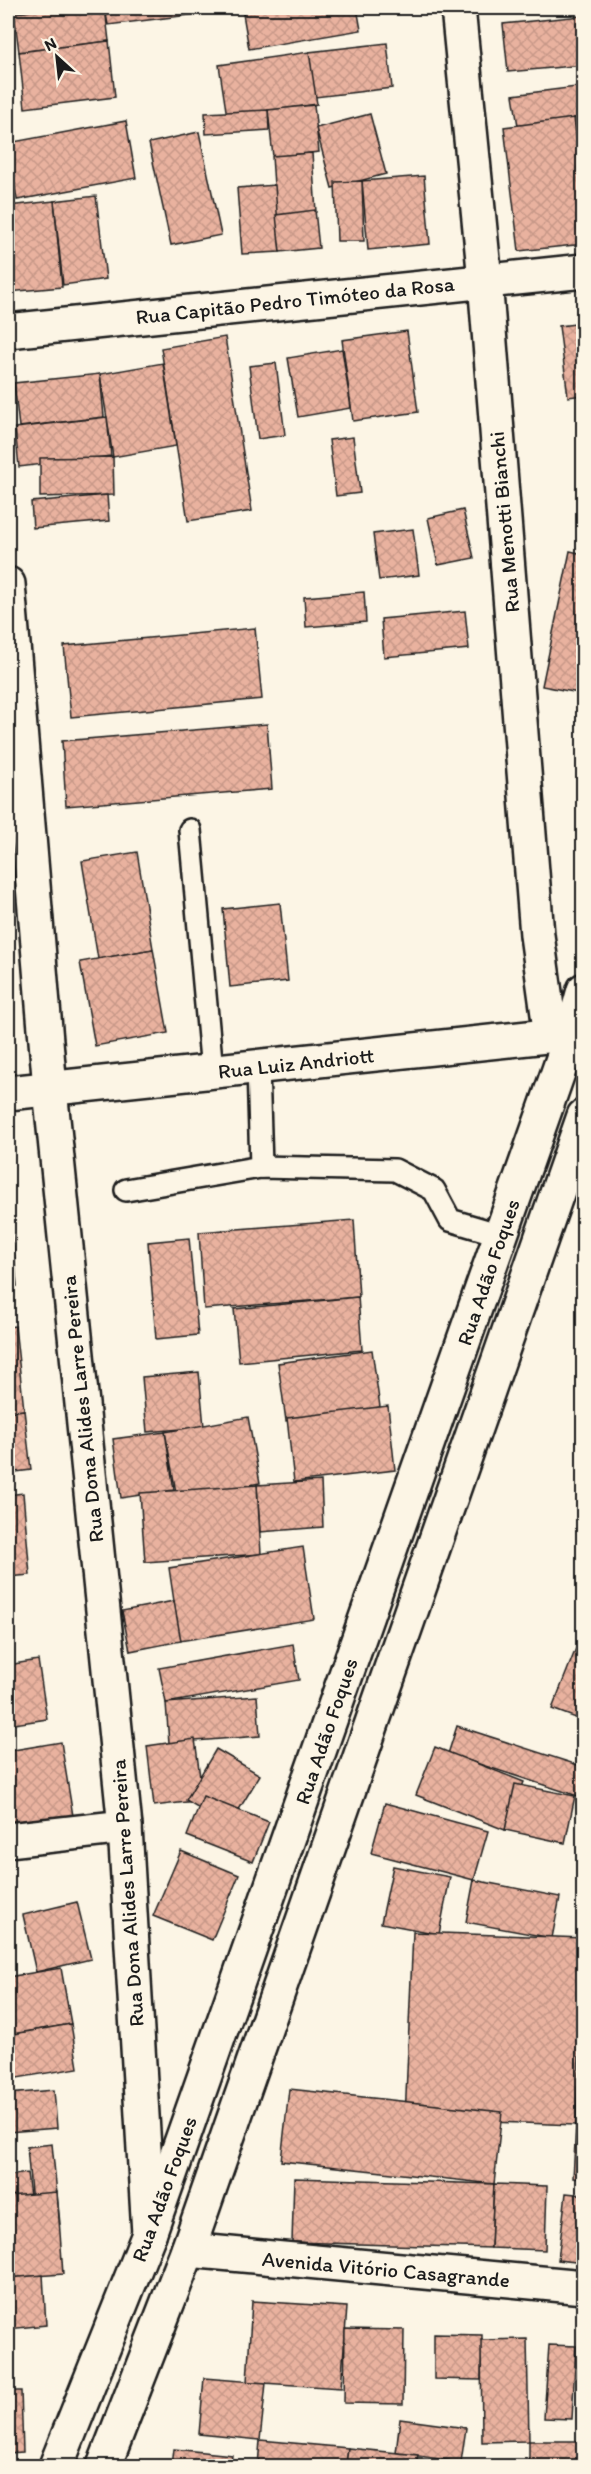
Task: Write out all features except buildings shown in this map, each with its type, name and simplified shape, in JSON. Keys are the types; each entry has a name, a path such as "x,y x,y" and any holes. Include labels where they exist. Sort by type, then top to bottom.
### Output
{"street":[{"name":"Rua Menotti Bianchi","path":"458,8 485,280 537,935 569,1034"},
{"name":"Rua Capitão Pedro Timóteo da Rosa","path":"8,331 584,271"},
{"name":"Rua Dona Alides Larre Pereira","path":"8,584 50,1089 125,1827 149,2234"},
{"name":"Rua Adão Foques","path":"56,2466 149,2234 501,1235 584,990"},
{"name":"Rua Luiz Andriott","path":"8,1093 569,1034"},
{"name":"Rua Adão Foques","path":"104,2466 188,2250 584,1116"},
{"path":"8,1840 125,1827"},
{"name":"Avenida Vitório Casagrande","path":"188,2250 584,2287"}],"lane":[{"path":"190,830 212,1071"},
{"path":"258,1067 261,1167"},
{"path":"126,1190 261,1167 395,1170 434,1190 450,1220 501,1235"}]}
